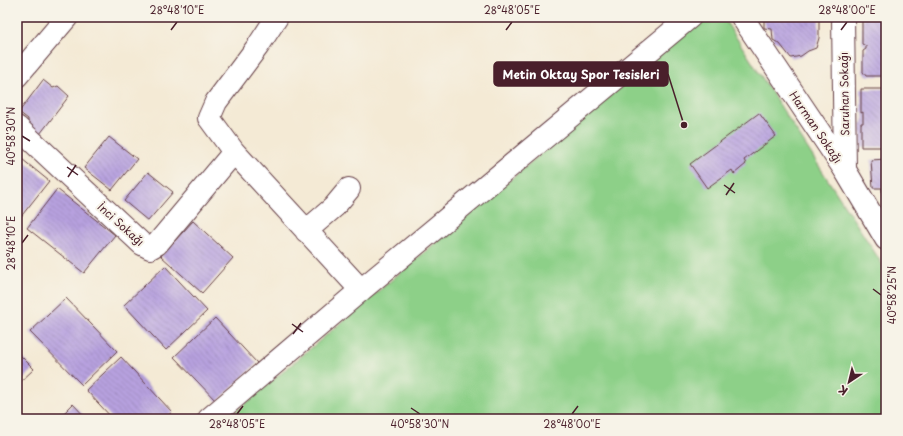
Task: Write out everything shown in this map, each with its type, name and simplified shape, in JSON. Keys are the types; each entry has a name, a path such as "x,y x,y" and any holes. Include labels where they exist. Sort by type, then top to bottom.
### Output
{"street":[{"path":"17,76 68,17"},
{"path":"277,17 258,46 216,102 209,118 234,152 361,290"},
{"path":"208,419 690,17"},
{"name":"Harman Sokağı","path":"742,17 845,170 886,239"},
{"name":"Saruhan Sokağı","path":"843,17 845,170"},
{"name":"İnci Sokağı","path":"17,127 142,244 150,248 157,244 234,152"},
{"path":"306,231 334,207 349,189"}],"green space":[{"path":"703,17 723,17 886,270 886,419 227,419"}],"building":[{"path":"764,17 819,17 819,38 816,48 801,56 791,58 780,44 773,40 772,29 764,28"},
{"path":"886,17 886,76 866,76 863,72 863,51 866,49 866,46 862,44 862,20 864,18"},
{"path":"43,80 53,88 58,86 69,96 40,134 28,124 28,119 19,112"},
{"path":"861,89 886,89 886,147 861,147 861,123 863,123 863,112 861,113"},
{"path":"759,113 776,136 744,160 746,164 734,174 732,170 707,188 690,164"},
{"path":"109,137 137,159 112,190 84,168"},
{"path":"17,155 49,181 19,219 17,218"},
{"path":"886,159 886,202 883,203 882,188 873,188 871,160"},
{"path":"148,172 173,192 148,221 124,201"},
{"path":"57,189 115,235 84,273 27,228"},
{"path":"193,221 233,258 202,293 161,256"},
{"path":"165,266 207,311 166,350 124,305"},
{"path":"66,298 117,351 82,385 30,332"},
{"path":"215,318 257,363 217,402 174,357"},
{"path":"17,352 34,369 17,385"},
{"path":"121,357 172,412 164,419 113,419 86,390"},
{"path":"73,404 87,419 58,419"}],"place":[{"name":"Metin Oktay Spor Tesisleri","path":"684,125"}]}
